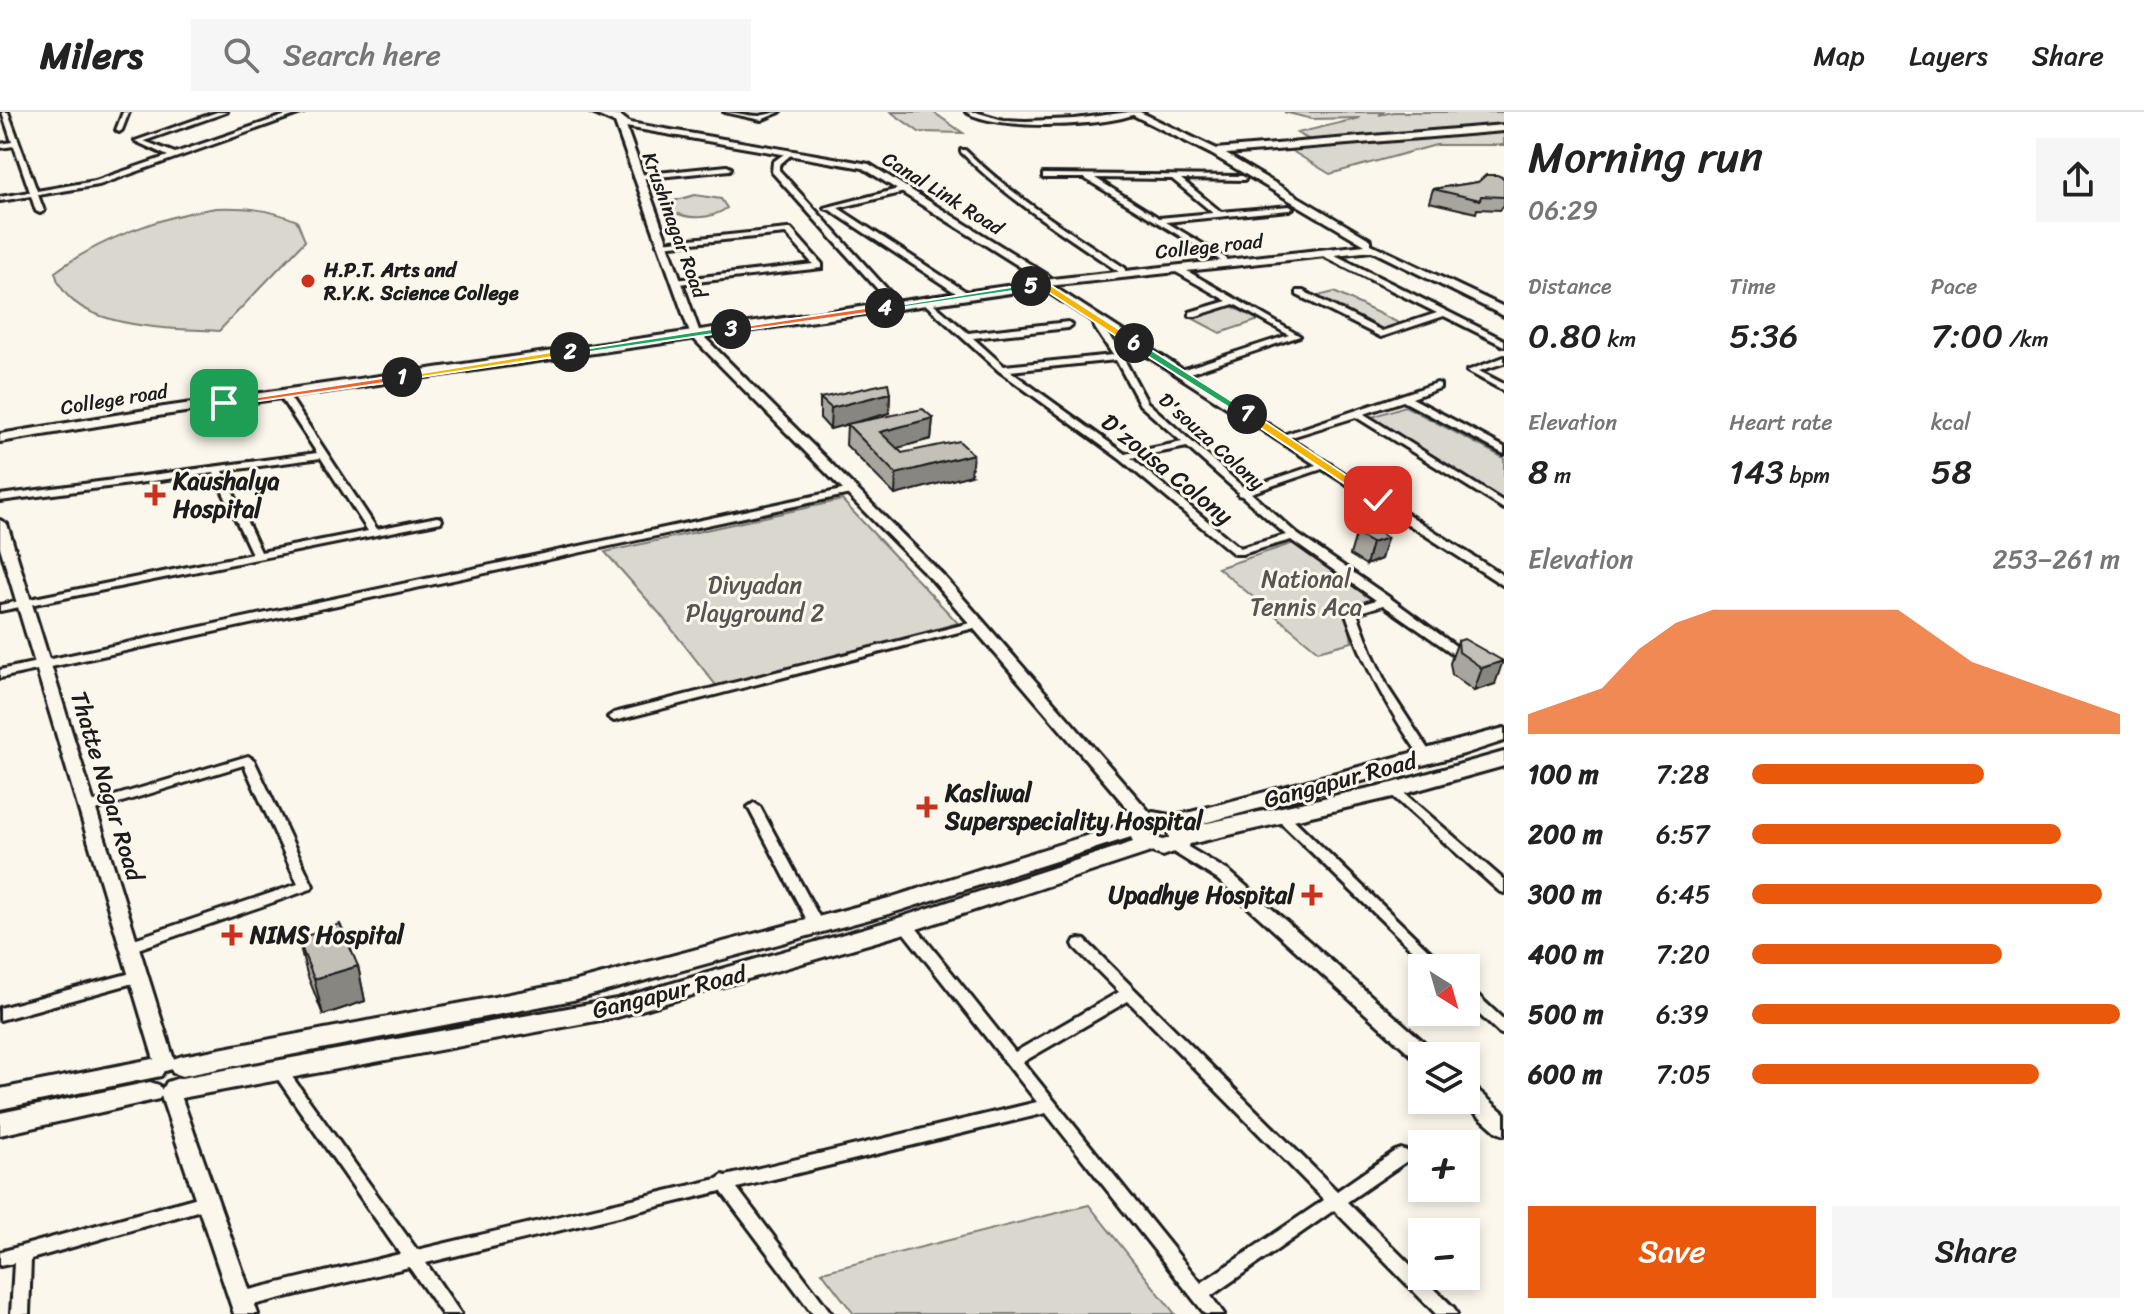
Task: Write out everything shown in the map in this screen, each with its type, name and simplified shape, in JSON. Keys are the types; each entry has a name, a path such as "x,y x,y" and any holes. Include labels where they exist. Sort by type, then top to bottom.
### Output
{"main road":[{"path":"1155,112 1234,151 1375,245 1504,300"},
{"path":"1133,113 1215,152 1375,245 1504,312"},
{"name":"College road","path":"0,435 284,395 893,301 1045,282 1326,254 1375,245"},
{"name":"College road","path":"0,435 118,412 927,301 1122,270 1375,245"},
{"name":"Gangapur Road","path":"1177,836 1504,734"},
{"name":"Gangapur Road","path":"1177,836 1393,790 1504,759"},
{"path":"1144,831 1161,819 1177,836"},
{"name":"Gangapur Road","path":"0,1099 166,1079 280,1071 617,1008 905,924 1144,831"},
{"name":"Gangapur Road","path":"0,1124 166,1079 573,991 817,926 1144,831"}],"street":[{"path":"5,112 40,211"},
{"path":"119,130 126,112"},
{"path":"175,156 138,141 224,112"},
{"path":"0,199 96,183 301,112"},
{"name":"Canal Link Road","path":"594,112 649,128 866,166 1025,265 1072,303 1504,582"},
{"path":"727,112 761,118 777,112"},
{"path":"969,112 987,120 1073,122 1133,113"},
{"path":"1053,112 1073,122"},
{"name":"Krushinagar Road","path":"614,118 694,331"},
{"path":"1215,152 1504,128"},
{"path":"0,146 16,144"},
{"path":"963,151 982,170 1051,222 1122,270"},
{"path":"790,152 776,164 775,170 893,301"},
{"path":"638,177 727,168"},
{"path":"1046,176 1242,178"},
{"path":"1086,176 1223,260"},
{"path":"1175,178 1219,214"},
{"path":"813,211 906,189"},
{"path":"831,207 962,293"},
{"path":"1157,220 1289,208"},
{"path":"661,244 788,231 819,266 678,282"},
{"path":"1326,254 1504,343"},
{"path":"1179,270 1296,336 1181,373"},
{"path":"1300,293 1381,334 1445,313"},
{"name":"D'zousa Colony","path":"927,301 1002,369 1123,457 1238,552 1293,536"},
{"path":"1193,314 1232,302"},
{"name":"D'souza Colony","path":"1097,319 1099,328 1143,403 1293,536"},
{"path":"966,336 1068,325"},
{"path":"694,331 938,578 1144,831"},
{"path":"1002,369 1118,357"},
{"path":"1504,360 1471,371 1504,388"},
{"path":"1282,437 1437,386"},
{"path":"284,395 374,532"},
{"path":"1404,398 1504,451"},
{"path":"1358,414 1504,506"},
{"path":"1123,457 1188,444"},
{"path":"0,498 325,455"},
{"path":"1242,493 1325,465"},
{"path":"217,469 258,556"},
{"path":"0,674 851,491"},
{"path":"0,608 437,520"},
{"name":"Thatte Nagar Road","path":"0,524 89,808 166,1079 205,1202 243,1307"},
{"path":"1293,536 1474,665"},
{"path":"1386,600 1351,611 1382,693 1427,757"},
{"path":"614,717 978,624"},
{"path":"89,808 248,760 306,886 130,946"},
{"path":"1393,790 1504,888"},
{"path":"754,807 817,926"},
{"path":"1281,815 1425,954"},
{"path":"1177,836 1410,1042"},
{"path":"905,924 1215,1314"},
{"path":"1080,944 1448,1314"},
{"path":"0,1014 139,976"},
{"path":"1012,1061 1128,994"},
{"path":"1480,1006 1504,1029"},
{"path":"280,1071 452,1314"},
{"path":"1480,1105 1504,1126"},
{"path":"243,1307 415,1258 1047,1106"},
{"path":"1199,1294 1401,1156"},
{"path":"723,1182 823,1314"},
{"path":"0,1259 205,1202"},
{"path":"20,1314 23,1254"}],"green space":[{"path":"891,112 933,112 963,133 919,132"},
{"path":"1284,112 1383,112 1379,115 1393,112 1504,112 1504,145 1436,145 1330,174 1287,148 1319,145 1297,133 1360,118 1312,119"},
{"path":"695,195 721,199 727,208 699,217 684,216 669,210 673,201"},
{"path":"216,208 257,210 287,217 297,221 305,241 219,331 150,327 100,316 80,306 64,291 55,272 111,239 153,223"},
{"path":"1334,292 1401,324 1380,330 1314,297"},
{"path":"1231,306 1259,320 1220,333 1190,317"},
{"path":"1405,406 1504,458 1504,501 1372,417"},
{"name":"Divyadan Playground 2","path":"842,500 958,623 719,689 659,613 605,552"},
{"name":"National Tennis Aca","path":"1297,542 1381,599 1347,610 1352,642 1318,651 1218,568"},
{"path":"1089,1205 1175,1314 854,1314 822,1272"}],"building":[{"path":"1486,175 1504,178 1504,197 1481,196 1480,200 1433,189 1478,182"},
{"path":"888,383 890,393 831,408 820,398"},
{"path":"923,409 933,418 880,432 902,453 959,441 973,454 896,474 847,424"},
{"path":"1371,526 1387,538 1372,543 1356,534"},
{"path":"1464,639 1503,661 1482,668 1459,652 1458,641"},
{"path":"340,924 358,966 314,979 298,939"}],"place":[{"name":"H.P.T. Arts and R.Y.K. Science College","path":"308,281"},
{"name":"Kaushalya Hospital","path":"155,495"},
{"name":"Kasliwal Superspeciality Hospital","path":"927,807"},
{"name":"Upadhye Hospital","path":"1312,895"},
{"name":"NIMS Hospital","path":"232,935"}],"route":[{"path":"224,403 1044,285 1378,500"}]}
